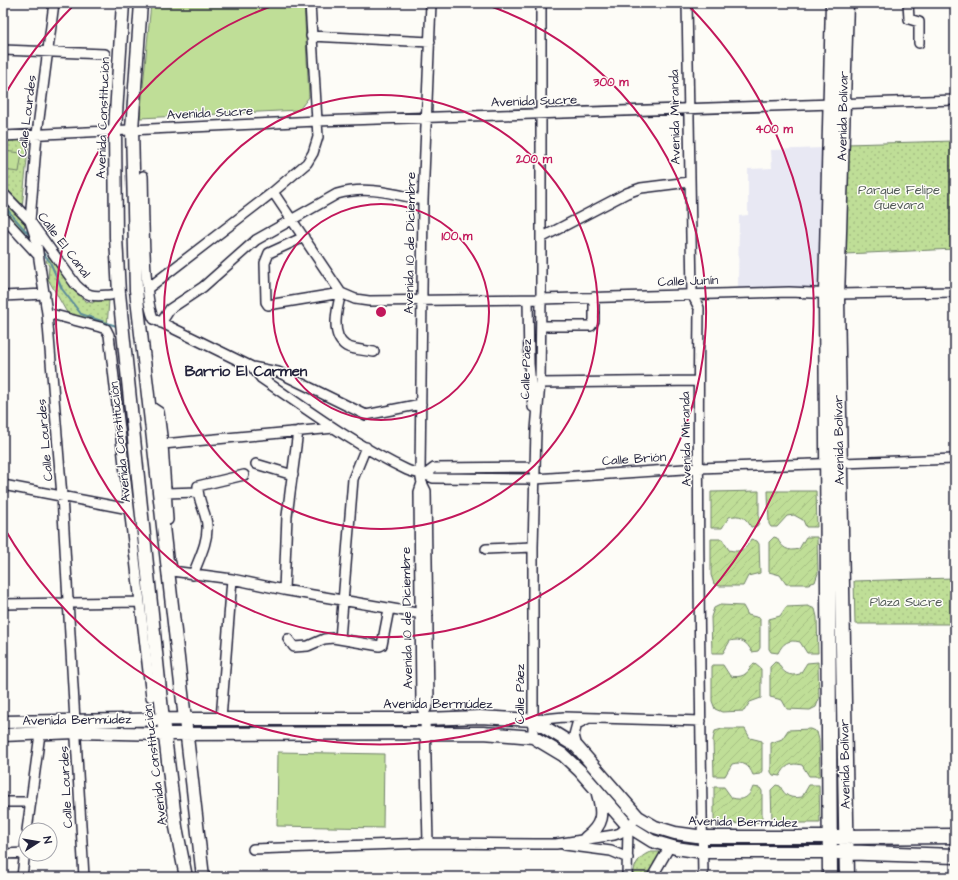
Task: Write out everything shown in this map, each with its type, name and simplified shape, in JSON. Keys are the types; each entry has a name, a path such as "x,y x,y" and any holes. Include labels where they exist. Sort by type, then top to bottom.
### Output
{"main road":[{"name":"Avenida Bolívar","path":"833,3 837,103"},
{"name":"Avenida Bolívar","path":"830,877 833,464 832,294 837,103 846,3"},
{"name":"Avenida Bolívar","path":"833,464 847,877"},
{"path":"830,837 955,836"},
{"path":"830,852 955,856"}],"street":[{"name":"Calle Lourdes","path":"54,3 37,134 30,220 36,239 47,313 62,496 84,877"},
{"name":"Avenida Constitución","path":"123,3 115,130 116,238 119,293 164,734 176,827 186,877"},
{"path":"141,3 132,130 136,290 203,877"},
{"path":"147,289 272,192 307,163 313,153 318,137 318,121 311,36 310,3"},
{"name":"Avenida 10 de Diciembre","path":"428,843 424,716 429,703 424,615 426,491 422,483 422,300 423,200 431,3"},
{"name":"Calle Páez","path":"533,737 533,547 536,430 540,383 541,326 541,3"},
{"name":"Avenida Miranda","path":"686,3 692,294 699,308 700,721 704,838 703,877"},
{"path":"908,3 909,19 919,22 919,44"},
{"path":"311,36 430,42"},
{"path":"3,50 105,54"},
{"name":"Avenida Sucre","path":"3,136 318,121 955,100"},
{"path":"143,176 147,289 151,315 154,319 252,367 278,372 366,416 422,404"},
{"path":"541,238 627,192 641,188 689,182"},
{"path":"161,323 170,309 203,287 256,240 338,194 352,189 382,192 423,200"},
{"path":"272,192 341,293 337,311 338,337 341,342 350,348 374,352"},
{"name":"Calle El Canal","path":"3,193 30,220 76,285 85,294 94,296 111,295"},
{"path":"3,217 37,253"},
{"path":"304,237 269,253 266,257 266,302 268,305 341,293"},
{"name":"Calle Junín","path":"341,293 355,299 368,301 528,300 692,294 955,292"},
{"path":"3,296 45,294"},
{"path":"541,326 591,326 594,321 594,297"},
{"path":"528,300 529,364 536,430"},
{"path":"47,313 106,329 109,335 151,697"},
{"name":"Calle Brión","path":"252,367 261,378 334,428 408,471 423,473 433,478 535,479 699,468 955,459"},
{"path":"540,383 698,381"},
{"path":"150,406 159,412 163,444 172,571 232,579 284,590 424,615"},
{"path":"163,444 334,428"},
{"path":"284,590 287,516 298,431"},
{"path":"340,639 353,479 366,447"},
{"path":"256,464 293,474"},
{"path":"478,478 479,467"},
{"path":"423,473 434,468 535,467"},
{"path":"193,575 206,539 207,525 198,492 200,484 244,476"},
{"path":"3,485 129,509"},
{"path":"166,493 198,492"},
{"path":"486,549 533,547"},
{"path":"221,719 232,579"},
{"path":"3,604 140,602"},
{"path":"288,639 294,647 308,646 324,639 340,639 376,646 382,645 389,609"},
{"name":"Avenida Bermúdez","path":"3,735 40,734 75,726 184,719 424,716 533,720 577,747 638,817 655,827 704,838 830,837"},
{"path":"533,720 564,717 588,719 700,721"},
{"path":"577,747 574,735 577,724 588,719"},
{"name":"Avenida Bermúdez","path":"3,722 75,726 164,734 483,733 533,737 563,755 580,771 628,826 643,836 670,846 703,852 830,852"},
{"path":"28,822 40,734"},
{"path":"586,838 592,833 601,820 602,810 598,791"},
{"path":"3,802 30,802"},
{"path":"556,844 586,838 614,835 638,817"},
{"path":"627,877 628,826"},
{"path":"253,849 428,843 556,844 611,851 628,858"},
{"path":"652,877 670,846"},
{"path":"3,854 18,853"},
{"path":"22,877 24,862"}],"shaded area":[{"path":"822,148 818,289 738,288 739,216 748,215 748,169 772,168 771,150"}],"green space":[{"path":"151,3 304,3 309,97 299,110 140,118"},
{"path":"29,140 22,208 3,188 3,141"},
{"name":"Parque Felipe Guevara","path":"955,141 955,249 845,254 846,144"},
{"path":"3,151 22,153 19,172 3,170"},
{"path":"3,196 25,219 24,236 3,215"},
{"path":"49,256 52,256 69,284 81,297 93,303 94,299 109,300 107,328 73,317 66,311 48,279 49,266 46,261"},
{"path":"759,491 759,523 757,526 751,527 745,519 736,516 729,517 722,528 711,528 711,492"},
{"path":"768,491 816,491 817,527 806,527 803,520 794,515 787,516 777,527 771,527 769,524"},
{"path":"774,537 777,538 783,547 792,550 799,549 806,537 817,537 818,573 815,582 808,584 786,584 780,575 769,572 769,542"},
{"path":"711,539 722,539 729,550 736,551 745,548 751,539 757,541 759,544 760,573 748,576 743,586 720,586 714,584 711,575"},
{"name":"Plaza Sucre","path":"953,578 954,624 855,624 854,581"},
{"path":"720,605 743,606 748,615 760,618 760,648 758,651 752,652 746,643 737,640 730,641 723,653 712,653 711,617 714,608"},
{"path":"808,606 815,609 817,617 818,653 807,653 800,642 792,641 784,644 778,653 771,652 769,649 769,619 780,616 786,607"},
{"path":"775,662 778,663 784,672 793,675 800,674 807,663 818,662 819,699 816,707 810,710 787,709 782,700 770,697 770,667"},
{"path":"755,664 761,669 761,698 750,702 744,711 722,712 715,709 712,701 712,665 723,665 730,676 738,677 744,675 752,665"},
{"path":"722,729 745,729 750,738 762,741 762,771 760,774 753,775 747,766 739,763 732,764 725,776 714,776 713,740 715,731"},
{"path":"810,729 817,732 819,740 820,776 809,776 802,765 794,764 786,767 780,776 773,775 771,772 771,743 782,739 788,730"},
{"path":"278,752 384,754 383,828 277,826"},
{"path":"776,785 780,786 788,796 794,798 802,797 809,785 819,785 820,823 783,823 772,820 771,790"},
{"path":"714,787 724,787 732,798 739,799 745,798 750,794 753,787 760,788 762,791 762,821 751,824 714,823"},
{"path":"650,852 664,852 649,877 633,877 637,862 642,856"}],"waterway":[{"path":"3,205 31,237"},
{"path":"41,250 50,262 62,289 81,314 119,327"}],"district":[{"name":"Barrio El Carmen","path":"246,371"}]}
